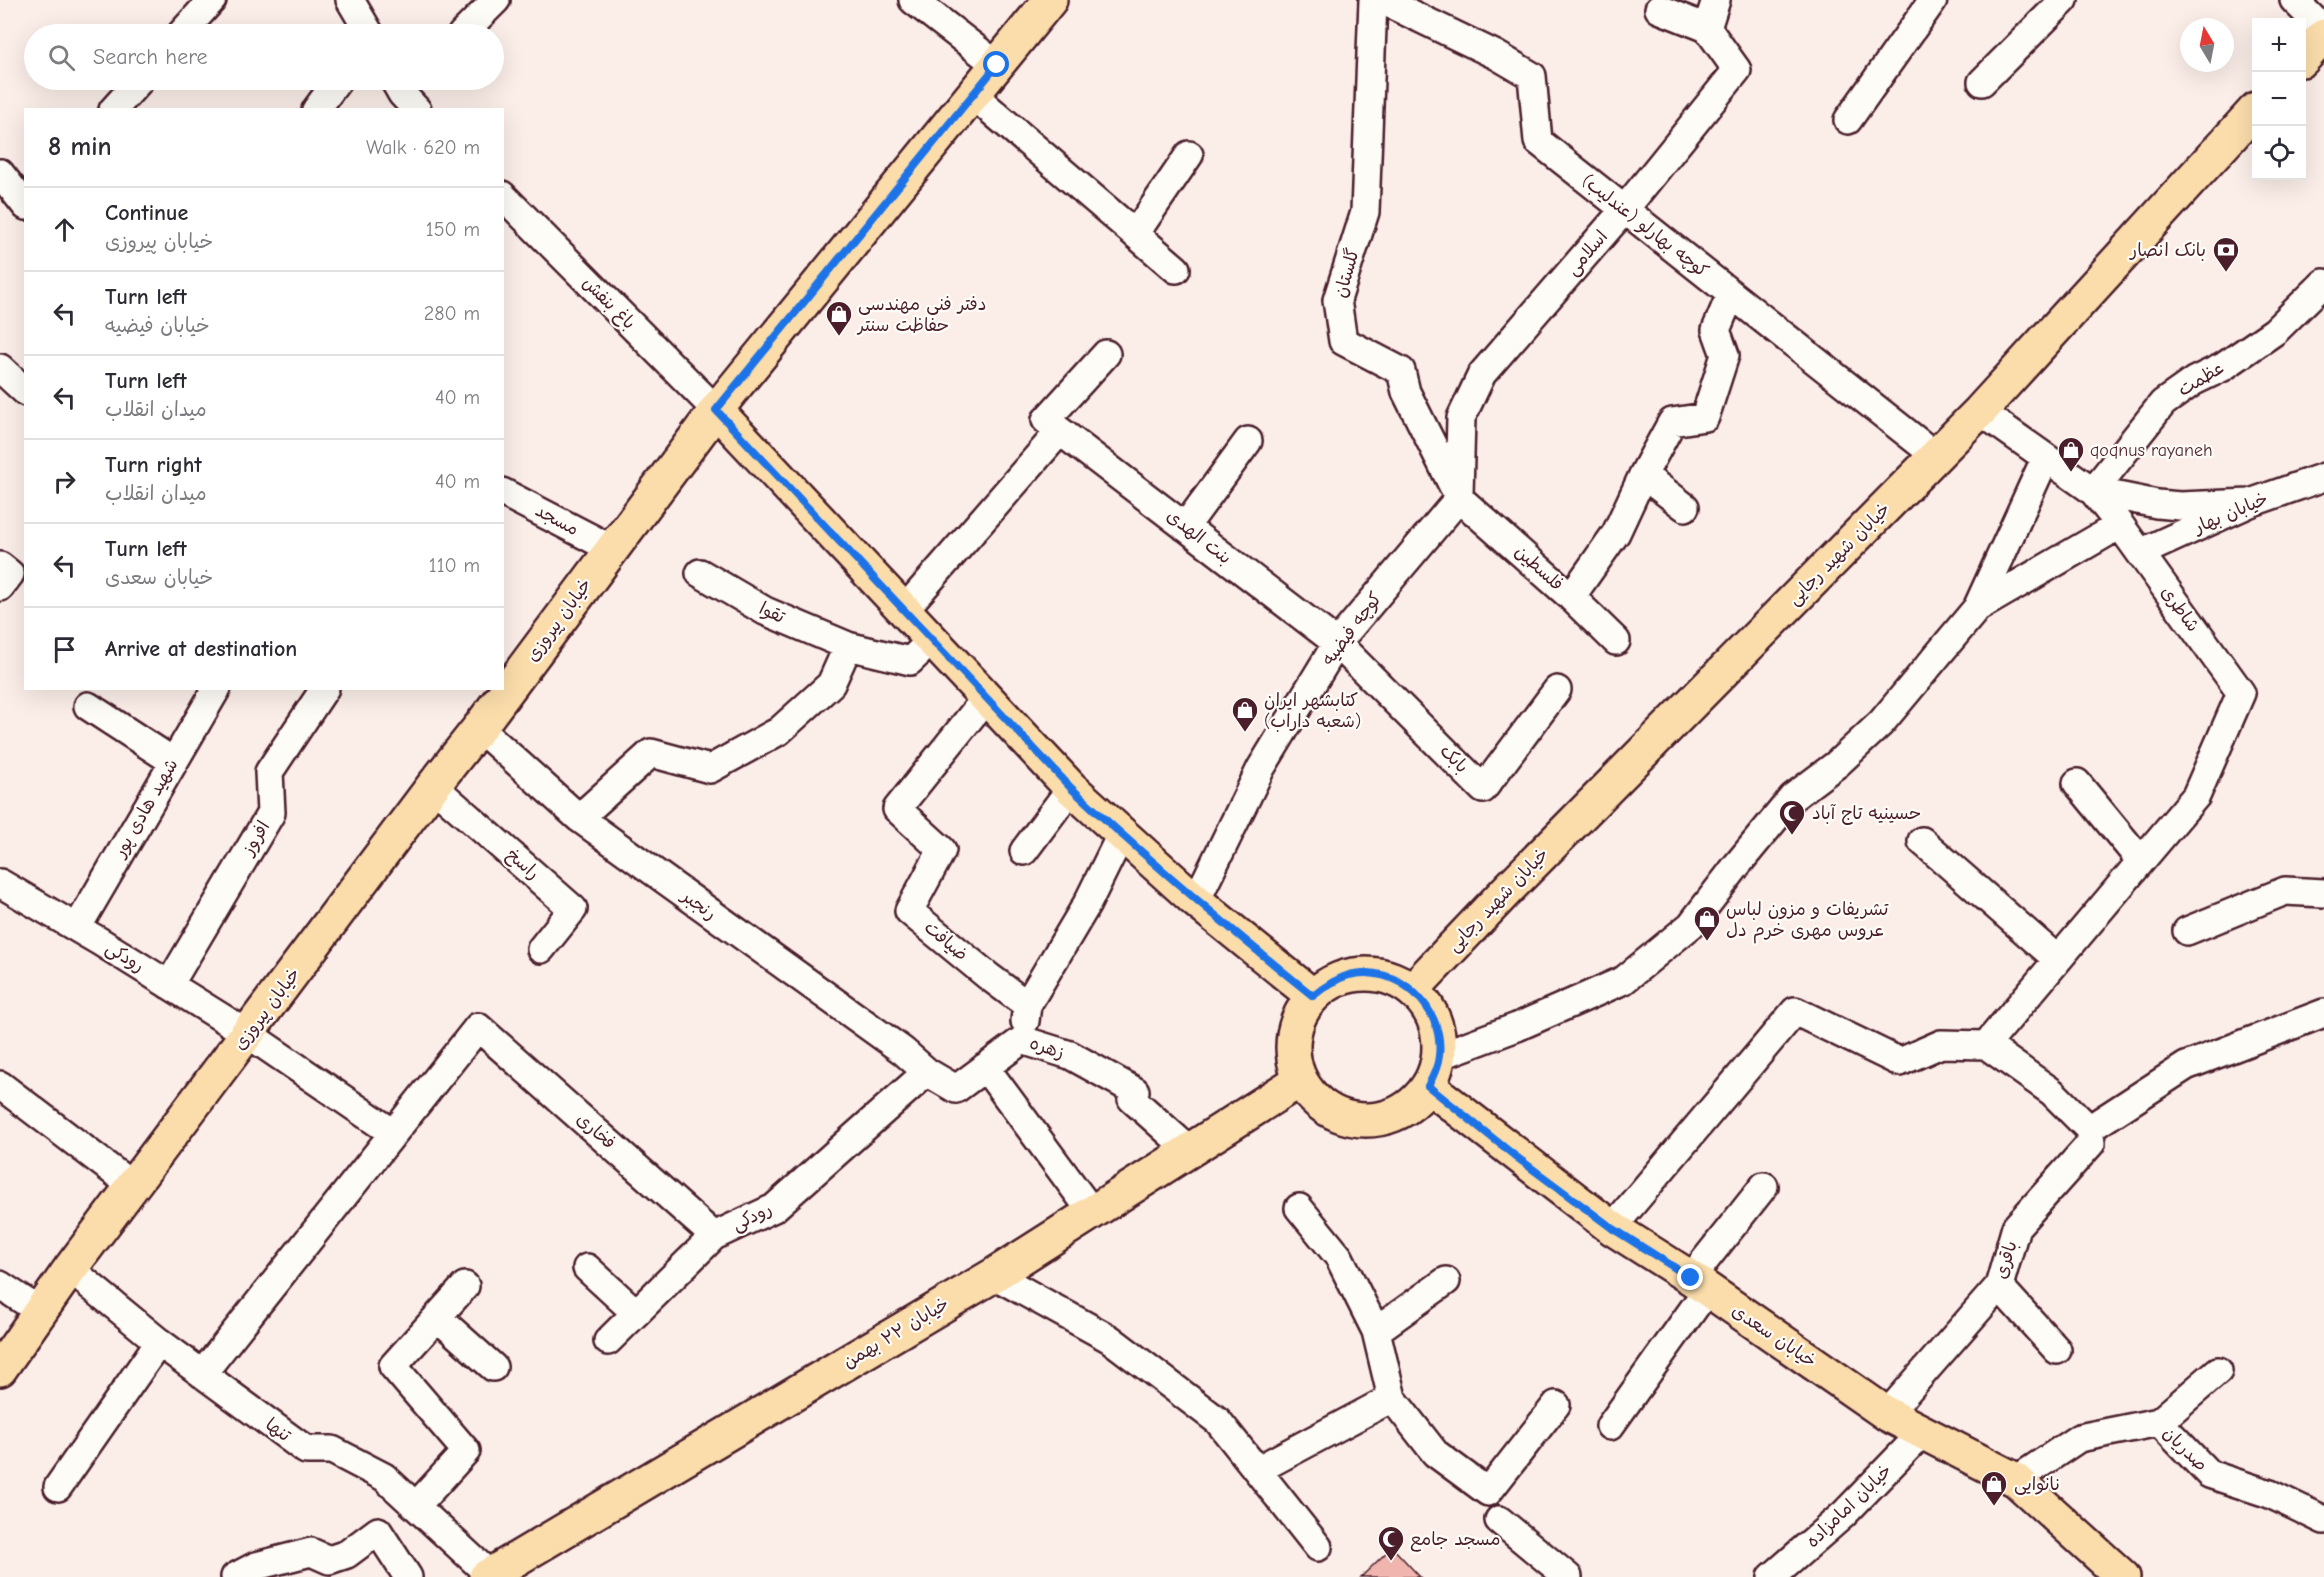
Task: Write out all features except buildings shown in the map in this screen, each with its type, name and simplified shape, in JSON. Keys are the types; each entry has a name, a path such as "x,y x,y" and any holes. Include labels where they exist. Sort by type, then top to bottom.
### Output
{"main road":[{"name":"خیابان پیروزی","path":"0,1369 70,1269 134,1187 716,410 1050,0"},
{"path":"2306,55 2324,36"},
{"name":"خیابان شهید رجایی","path":"1412,990 1510,887 1980,411 2252,113"},
{"path":"716,410 1071,788 1121,836 1196,901 1313,996"},
{"path":"1372,974 1394,979 1412,990 1431,1013 1437,1026 1439,1056 1428,1086 1413,1103 1395,1115 1362,1120 1351,1119 1330,1111 1313,1098 1300,1080 1293,1054 1295,1027 1302,1010 1313,996 1330,982 1351,975 1372,974"},
{"name":"خیابان ۲۲ بهمن","path":"488,1576 994,1275 1300,1080"},
{"name":"خیابان سعدی","path":"1428,1086 1515,1156 1612,1228 1699,1284 1887,1413 2016,1480 2122,1577"}],"street":[{"path":"190,24 212,0"},
{"path":"350,0 364,24"},
{"path":"472,24 496,0"},
{"path":"913,0 997,65"},
{"name":"گلستان","path":"1373,0 1365,212 1337,300 1343,341 1401,371 1406,392 1459,498"},
{"name":"کوچه بهارلو (عندلیب)","path":"1382,0 1496,55 1532,76 1538,141 1936,456"},
{"path":"1659,9 1707,28 1716,0"},
{"path":"1848,120 1933,0"},
{"path":"1982,82 2064,0"},
{"path":"2294,0 2324,30"},
{"name":"اسلامی","path":"1459,498 1461,418 1482,374 1624,210 1737,70 1707,28"},
{"path":"115,108 131,90"},
{"path":"317,108 331,90"},
{"path":"973,95 1176,269"},
{"path":"1135,234 1189,155"},
{"path":"0,173 24,203"},
{"name":"باغ بنفش","path":"504,197 716,410"},
{"name":"عظمت","path":"2093,491 2163,403 2194,381 2223,367 2275,331 2324,283"},
{"path":"1571,597 1616,533 1643,475 1672,422 1705,417 1725,355 1716,330 1731,294"},
{"path":"904,610 1060,431 1046,420 1106,354"},
{"path":"0,368 24,390"},
{"path":"1977,608 2120,525 2093,491 1980,411"},
{"name":"بنت الهدی","path":"1060,431 1337,643"},
{"path":"1185,527 1248,441"},
{"path":"1439,1056 1517,1027 1624,980 1690,925 1793,797 1837,764 1881,723 1977,608 2045,459"},
{"path":"1643,475 1685,507"},
{"name":"خیابان بهار","path":"2140,553 2250,503 2324,477"},
{"path":"2093,491 2157,504 2180,506 2250,503"},
{"name":"مسجد","path":"504,493 612,549"},
{"name":"فلسطین","path":"1459,498 1571,597 1616,641"},
{"name":"کوچه فیضیه","path":"1196,901 1261,768 1337,643 1459,498"},
{"name":"شاطری","path":"2120,525 2241,693 2196,796 2141,861"},
{"path":"0,566 10,574 0,587"},
{"name":"تقوا","path":"700,573 765,611 848,646 910,661 932,640"},
{"name":"بابک","path":"1337,643 1484,789 1557,690"},
{"path":"579,818 651,753 710,769 779,731 831,684 848,646"},
{"name":"شهید هادی پور","path":"76,928 215,690"},
{"name":"افروز","path":"169,985 271,813 268,772 324,690"},
{"name":"ضیافت","path":"986,698 897,809 942,850 909,911 988,976 1028,1005"},
{"path":"88,706 174,762"},
{"name":"رنجبر","path":"479,728 579,818 903,1051 927,1072 956,1089 986,1067"},
{"path":"1986,1045 2141,861 2078,783"},
{"name":"راسخ","path":"433,786 573,909 541,949"},
{"path":"1024,851 1071,788"},
{"name":"زهره","path":"1121,836 1087,904 1028,1005 1022,1040 1070,1055 1135,1091 1132,1099 1189,1150"},
{"path":"1922,841 2057,959"},
{"name":"رودکی","path":"0,883 248,1034 393,1133"},
{"path":"2187,931 2284,891 2324,893"},
{"path":"1612,1228 1795,1011 1900,1062 1941,1044 1986,1045 2052,1092 2089,1129 2186,1066 2323,1015"},
{"name":"فخاری","path":"393,1133 477,1027 714,1236"},
{"path":"1022,1040 986,1067 1092,1212"},
{"name":"رودکی","path":"608,1341 714,1236 774,1208 927,1072"},
{"path":"0,1085 134,1187"},
{"name":"باقری","path":"1887,1413 1999,1286 2016,1227 2091,1143 2089,1129"},
{"path":"202,1374 393,1133"},
{"path":"1610,1426 1764,1186"},
{"path":"1299,1208 1339,1257 1376,1331 1392,1398 1435,1453 1488,1492 1556,1405"},
{"path":"587,1268 636,1312"},
{"name":"تنها","path":"70,1269 159,1342 306,1450 332,1450 384,1477 488,1576"},
{"path":"994,1275 1110,1339 1218,1421 1318,1547"},
{"path":"1376,1331 1446,1281"},
{"path":"0,1285 40,1312"},
{"path":"236,1577 256,1566 310,1552 329,1560 348,1554 378,1531 466,1451 393,1366 465,1286"},
{"path":"1999,1286 2057,1350"},
{"path":"436,1317 493,1367"},
{"path":"58,1487 159,1342"},
{"path":"2159,1422 2218,1371"},
{"path":"1257,1470 1392,1398"},
{"name":"صدریان","path":"2016,1480 2079,1438 2159,1422 2209,1474 2270,1494 2324,1520"},
{"name":"خیابان امامزاده","path":"1772,1577 1844,1514 1924,1431"},
{"path":"1499,1520 1568,1577"},
{"path":"378,1531 408,1577"}],"place":[{"name":"بانک انصار","path":"2226,273"},
{"name":"دفتر فنی مهندسی حفاظت سنتر","path":"839,337"},
{"name":"qoqnus rayaneh","path":"2071,473"},
{"name":"کتابشهر ایران (شعبه داراب)","path":"1245,733"},
{"name":"حسینیه تاج آباد","path":"1792,836"},
{"name":"تشریفات و مزون لباس عروس مهری خرم دل","path":"1707,942"},
{"name":"نانوایی","path":"1994,1507"},
{"name":"مسجد جامع","path":"1391,1562"}],"route":[{"path":"997,65 716,410 1071,788 1121,836 1196,901 1313,996 1330,982 1351,975 1372,974 1394,979 1412,990 1423,1000 1437,1026 1439,1056 1428,1086 1515,1156 1612,1228 1691,1278"}]}
